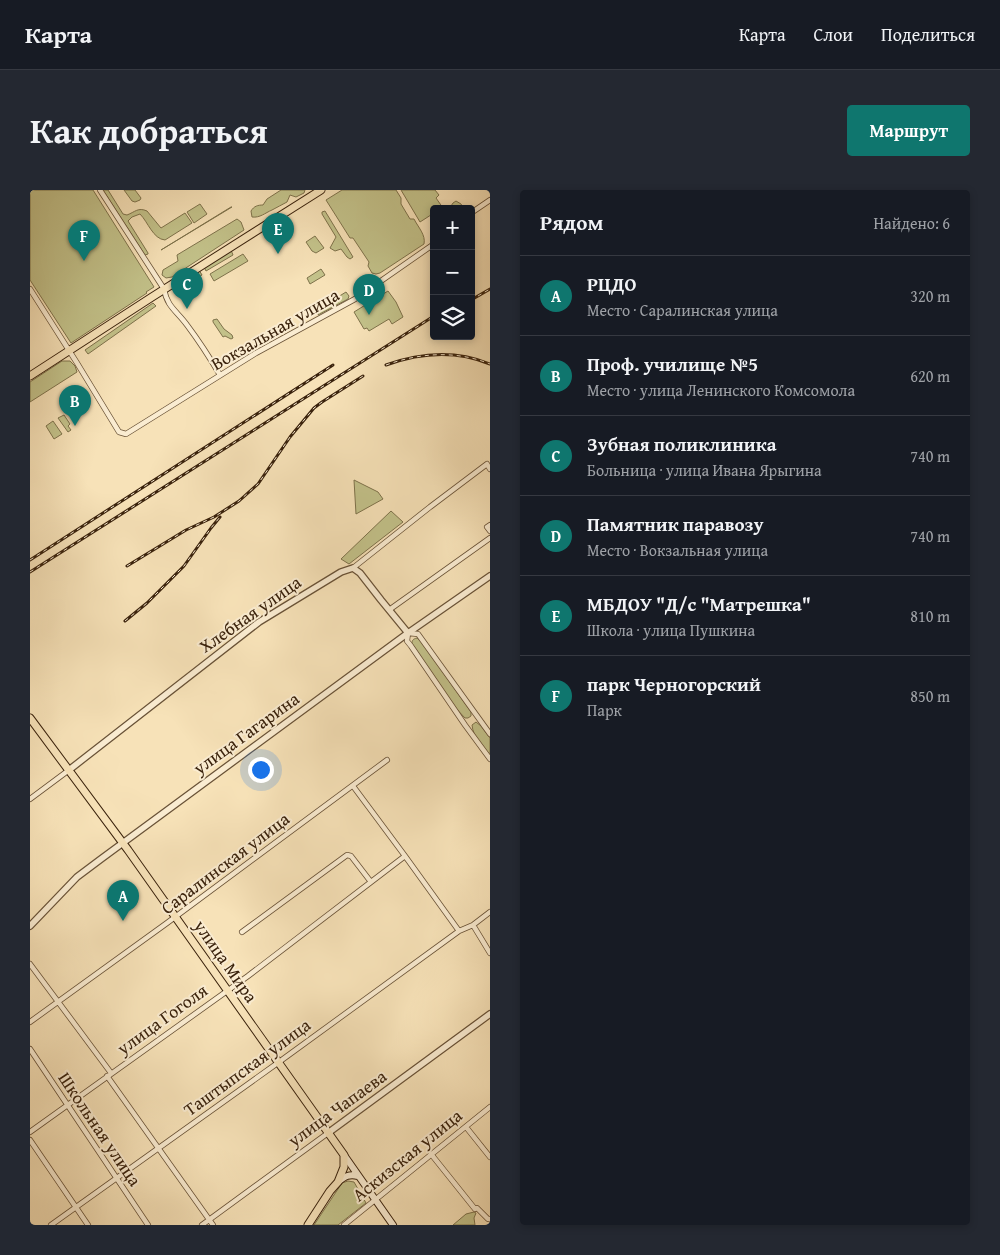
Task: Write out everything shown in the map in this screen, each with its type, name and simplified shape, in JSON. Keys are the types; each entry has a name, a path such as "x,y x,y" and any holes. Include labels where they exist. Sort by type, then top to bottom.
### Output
{"main road":[{"path":"30,376 321,190"},
{"name":"улица Мира","path":"30,718 123,843 393,1225"},
{"path":"338,1182 344,1167 344,1155"},
{"path":"338,1182 351,1174 358,1176"},
{"name":"Аскизская улица","path":"308,1225 338,1182"}],"street":[{"path":"100,190 164,289 168,303 187,324 220,375"},
{"path":"475,210 490,200"},
{"name":"Вокзальная улица","path":"70,351 119,432 126,434 256,353 355,299 430,247"},
{"path":"30,289 70,351"},
{"name":"Хлебная улица","path":"30,799 260,622 332,576 353,568 487,464 490,468"},
{"path":"490,525 487,527 490,531"},
{"path":"389,610 490,538"},
{"path":"353,568 360,572 408,633 418,634 490,734"},
{"name":"улица Гагарина","path":"30,926 77,877 408,633 490,576"},
{"path":"408,633 407,641 410,646 490,759"},
{"name":"Саралинская улица","path":"30,1022 387,760"},
{"path":"353,786 459,931"},
{"path":"242,932 347,855 351,856 371,882"},
{"name":"улица Гоголя","path":"30,1132 248,976 405,856"},
{"name":"Таштыпская улица","path":"51,1225 459,931 473,925 490,912"},
{"path":"473,925 490,953"},
{"path":"30,964 59,1002 158,1148 213,1225"},
{"name":"улица Чапаева","path":"202,1225 490,1014"},
{"name":"Школьная улица","path":"30,1049 148,1225"},
{"name":"Аскизская улица","path":"344,1225 490,1107"},
{"path":"466,1127 490,1157"},
{"path":"30,1140 88,1225"},
{"path":"431,1154 475,1209 477,1208 490,1219"}],"shaded area":[{"path":"30,190 93,190 154,287 71,343 30,280"},
{"path":"103,190 108,190 123,214 127,215 139,210 147,211 161,228 185,213 192,223 165,240 157,237 140,214 132,217 128,221 148,253 145,255"},
{"path":"124,190 135,190 141,198 140,200 132,201"},
{"path":"281,190 305,190 304,193 296,197 290,195 287,202 262,215 252,217 251,211 253,208 263,205 267,199"},
{"path":"342,190 396,190 401,198 401,204 410,219 414,219 421,231 424,237 424,244 380,273 372,273 368,266 369,262 353,238 350,238 326,200"},
{"path":"401,190 435,190 439,195 436,198 441,205 430,205 430,216 420,222"},
{"path":"456,201 462,205 452,205"},
{"path":"200,204 207,214 194,223 187,212"},
{"path":"231,207 232,207 161,250"},
{"path":"325,211 353,257 350,259 341,249 335,251 330,248 336,237 322,214"},
{"path":"237,219 241,222 244,230 172,277 166,278 162,275 163,270 178,261 177,255"},
{"path":"315,236 324,248 316,253 312,251 306,242"},
{"path":"231,250 233,255 206,271 204,267"},
{"path":"243,254 248,261 214,281 210,274"},
{"path":"321,269 325,275 310,284 307,278"},
{"path":"199,270 202,275 175,291 172,287"},
{"path":"388,291 403,317 392,324 389,319 369,331 367,328 364,329 354,312"},
{"path":"346,292 349,296 348,299 318,315 320,308"},
{"path":"153,303 156,306 88,354 85,350"},
{"path":"217,319 233,338 223,337 213,322 213,320"},
{"path":"62,361 70,361 75,366 77,372 30,402 30,382"},
{"path":"64,415 70,424 68,426 71,430 68,432 58,418"},
{"path":"53,421 62,434 54,439 46,426"},
{"path":"354,480 378,492 383,499 356,514"},
{"path":"391,511 403,522 349,564 341,559"},
{"path":"417,638 471,712 471,716 468,718 465,718 451,703 412,644 413,640"},
{"path":"476,722 490,738 490,756 474,734 472,725"},
{"path":"354,1182 366,1203 338,1225 314,1225 342,1183"},
{"path":"476,1213 474,1218 475,1225 453,1225 466,1214"}],"railway":[{"path":"475,298 490,289"},
{"path":"30,572 430,319"},
{"path":"386,365 411,358 438,355 464,357 490,364"},
{"path":"30,560 333,365"},
{"path":"127,566 186,530 214,517 239,501 258,484 290,437 314,408 363,376"},
{"path":"125,621 147,603 184,566 220,517"}],"place":[{"name":"МБДОУ \"Д/с \"Матрешка\"","path":"278,254"},
{"name":"парк Черногорский","path":"84,261"},
{"name":"Зубная поликлиника","path":"187,309"},
{"name":"Памятник паравозу","path":"369,315"},
{"name":"Проф. училище №5","path":"75,426"},
{"name":"РЦДО","path":"123,921"}]}
